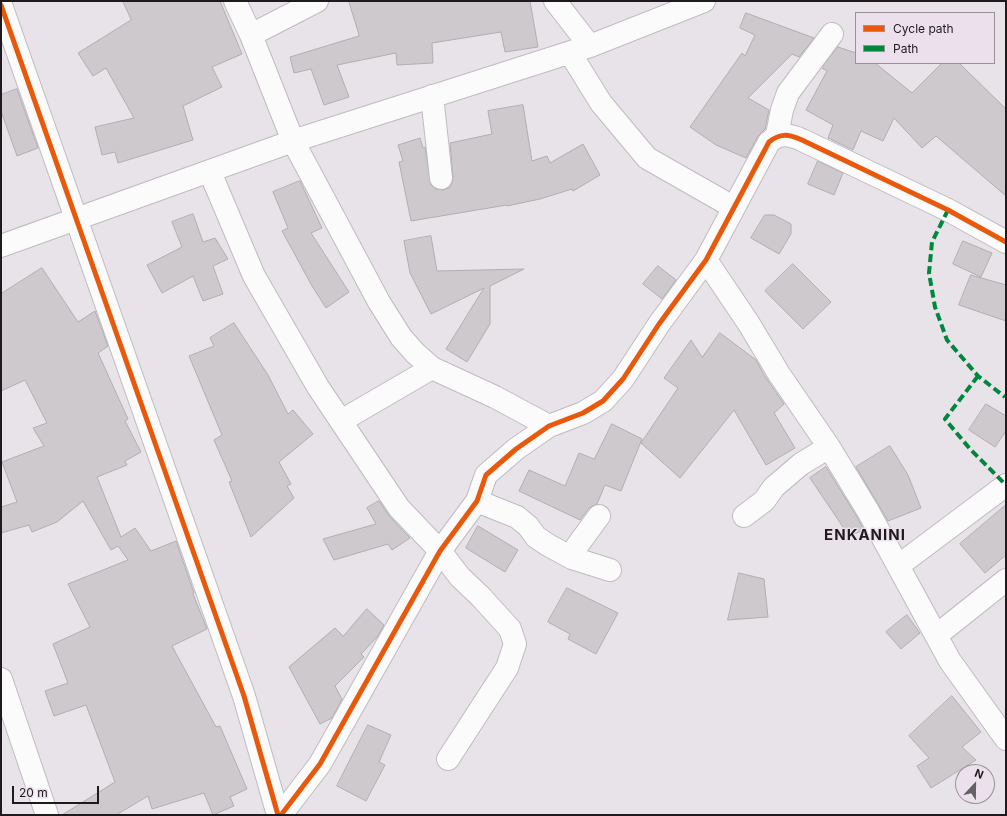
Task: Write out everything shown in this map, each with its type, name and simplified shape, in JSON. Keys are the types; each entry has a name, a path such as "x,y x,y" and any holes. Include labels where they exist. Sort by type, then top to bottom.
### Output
{"street":[{"path":"235,1 293,141 379,302 401,337 415,353 432,368 495,397 549,426"},
{"path":"250,35 317,1"},
{"path":"555,1 580,50 601,103 647,158 733,207"},
{"path":"1,246 76,221 293,141 580,50 704,1"},
{"path":"1,5 244,696 280,815"},
{"path":"778,135 782,110 788,93 832,34"},
{"path":"432,96 441,178"},
{"path":"280,815 320,764 440,552 477,501 486,475 516,449 549,426 583,413 603,400 624,379 659,324 706,260 769,142 778,135 790,135 802,140 948,210 1006,242"},
{"path":"210,172 254,276 318,387 399,508 440,552 460,577 481,597 510,629 514,644 507,668 448,759"},
{"path":"706,260 749,324 779,374 829,447 898,566 950,661 1006,739"},
{"path":"341,421 432,368"},
{"path":"744,516 764,500 774,487 801,464 829,447"},
{"path":"898,566 1006,485"},
{"path":"477,501 516,517 528,526 536,537 572,558 610,570"},
{"path":"572,558 577,546 599,516"},
{"path":"937,635 1006,580"},
{"path":"1,679 47,815"}],"building":[{"path":"123,1 220,1 242,54 212,67 222,87 183,106 193,140 118,163 115,152 102,155 95,127 134,118 106,68 93,76 78,53 131,20"},
{"path":"349,1 530,1 538,47 505,52 501,32 432,43 433,63 397,65 396,53 337,65 349,97 324,105 311,69 294,73 290,57 359,36"},
{"path":"746,13 814,38 799,57 792,54 748,98 769,110 765,129 758,136 746,158 716,145 690,127 742,53 745,56 755,35 740,28"},
{"path":"838,47 855,53 855,64 876,64 912,93 941,64 960,64 1006,109 1006,196 936,136 922,148 894,118 883,141 861,131 853,150 828,138 833,125 806,110 827,71 822,68"},
{"path":"17,89 38,148 17,156 1,111 1,95"},
{"path":"523,105 532,161 547,156 550,163 583,144 600,175 573,191 572,189 540,199 507,206 411,221 399,162 403,161 398,145 420,138 423,148 425,147 431,185 436,189 443,190 449,188 453,177 450,143 492,134 488,111"},
{"path":"818,161 843,173 834,195 808,184"},
{"path":"300,181 322,228 311,233 349,292 326,308 312,286 282,231 288,228 273,192"},
{"path":"193,214 203,242 215,238 228,259 213,266 223,294 203,301 193,276 162,293 147,265 182,247 172,222"},
{"path":"765,215 774,215 791,224 791,234 779,254 751,238"},
{"path":"431,236 437,271 524,269 490,286 490,324 467,362 446,349 484,288 431,314 410,273 404,241"},
{"path":"963,241 992,253 981,277 953,264"},
{"path":"793,264 831,302 803,329 765,291"},
{"path":"658,266 676,280 662,299 643,284"},
{"path":"42,268 78,322 95,311 108,346 98,353 128,419 125,421 141,452 125,461 127,465 97,477 121,537 135,528 151,551 176,541 194,593 193,594 207,629 172,646 216,727 220,726 247,789 230,797 234,806 213,815 204,793 152,809 148,796 116,815 62,815 115,782 86,705 54,716 45,691 68,683 53,644 90,627 68,584 128,560 118,546 111,550 83,501 57,522 32,532 29,525 1,533 1,507 17,502 2,462 44,446 33,428 47,423 25,380 1,391 1,294"},
{"path":"971,275 1006,285 1006,321 959,305"},
{"path":"234,323 268,375 288,414 293,410 313,434 279,462 291,484 287,486 294,498 251,537 229,482 232,481 214,440 222,435 189,356 214,346 210,338"},
{"path":"720,333 756,360 764,375 784,404 774,413 795,448 766,465 734,410 680,478 641,443 678,388 664,378 691,340 702,357"},
{"path":"986,404 1006,416 1006,431 995,447 969,430"},
{"path":"612,424 642,439 621,491 605,485 597,504 589,508 580,520 519,491 529,470 565,486 579,453 594,459"},
{"path":"890,446 908,475 921,508 888,521 856,467"},
{"path":"826,467 864,530 849,536 810,478"},
{"path":"379,501 390,517 410,538 392,550 388,544 334,560 323,539 376,524 367,508"},
{"path":"1006,505 1006,555 985,573 960,544"},
{"path":"478,526 518,550 505,572 466,548"},
{"path":"739,573 764,579 768,617 728,620"},
{"path":"567,588 618,613 596,654 568,639 570,634 548,622"},
{"path":"367,609 384,625 378,636 361,654 364,657 335,686 342,699 332,718 320,724 289,667 335,628 343,636"},
{"path":"907,615 920,633 901,649 886,632"},
{"path":"952,696 981,732 962,747 976,760 970,764 955,764 955,773 931,788 917,766 929,758 909,736"},
{"path":"368,725 391,735 379,762 385,765 366,801 337,786"}],"marked path":[{"path":"948,210 932,242 929,273 935,307 947,340 978,376 1005,397"},
{"path":"978,376 945,419 970,449 1006,485"}],"cycle path":[{"path":"1,5 244,696 278,815"},
{"path":"281,815 320,764 440,551 477,501 486,475 516,449 549,426 583,413 603,401 623,379 659,324 706,260 769,142 784,135 802,140 948,210 1006,242"}],"district":[{"name":"ENKANINI","path":"865,535"}]}
